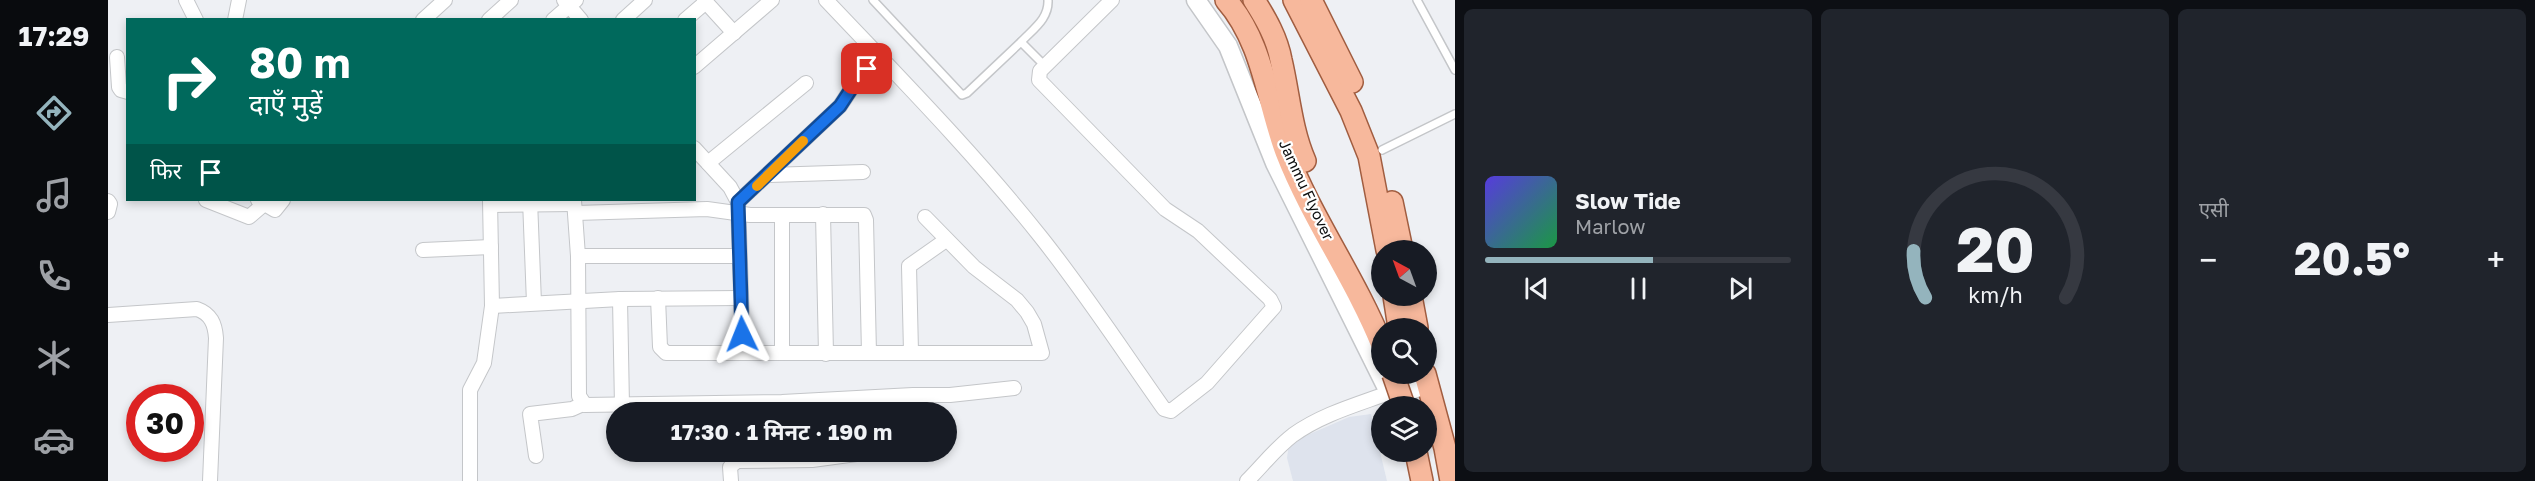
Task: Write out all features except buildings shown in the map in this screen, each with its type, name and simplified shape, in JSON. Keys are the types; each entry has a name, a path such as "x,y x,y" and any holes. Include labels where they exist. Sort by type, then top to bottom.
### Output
{"main road":[{"name":"Jammu Flyover","path":"1226,0 1249,34 1261,64 1276,123 1296,174 1371,323"},
{"name":"Jammu Flyover","path":"1254,0 1269,25 1281,58 1299,146 1384,318"},
{"path":"1294,0 1351,111 1369,156 1385,240"},
{"path":"1311,0 1364,105 1382,150 1400,240"},
{"path":"1427,384 1445,448 1451,481"},
{"path":"1405,462 1408,481"},
{"path":"1418,462 1422,481"},
{"path":"1433,462 1437,481"}],"street":[{"path":"186,0 195,18"},
{"path":"235,18 239,0"},
{"path":"425,18 445,0"},
{"path":"491,18 512,0"},
{"path":"625,18 645,0"},
{"path":"696,65 772,0"},
{"path":"826,0 1027,220 1076,284 1164,409 1174,411 1207,382 1272,311 1273,303 1198,231 1165,209 1039,80 1038,75 1045,66 1112,0"},
{"path":"1196,0 1228,46 1275,163 1380,375 1397,391"},
{"path":"688,18 705,1 734,33"},
{"path":"555,18 570,2 580,18"},
{"path":"117,58 119,87 126,91"},
{"path":"738,208 840,106 859,77 881,58"},
{"path":"708,164 806,83"},
{"path":"696,150 729,188 738,208 742,353"},
{"path":"769,175 863,172"},
{"path":"108,201 110,204 108,212"},
{"path":"209,201 249,217 260,202 275,210 282,201"},
{"path":"530,201 534,303"},
{"path":"470,481 470,390 484,363 492,306 490,202 530,201 575,206 738,208 782,216 860,214 866,219 869,353"},
{"path":"575,206 578,256 579,396 583,404 606,406"},
{"path":"823,214 826,354"},
{"path":"782,216 782,353"},
{"path":"658,298 662,351 1039,354 1043,351 1034,324 1017,300 974,267 925,217"},
{"path":"911,352 909,266 946,240"},
{"path":"423,250 491,247"},
{"path":"578,256 739,256"},
{"path":"492,306 620,299 741,298"},
{"path":"620,299 622,402"},
{"path":"108,315 197,309 204,312 215,326 210,481"},
{"path":"1247,481 1283,443 1302,429 1346,409 1414,384"},
{"path":"741,402 950,395 1014,388"},
{"path":"536,456 530,414 573,409 583,404"},
{"path":"731,481 730,467 735,462"}],"lane":[{"path":"873,0 962,95 967,93 1022,42 1042,20 1047,12 1048,0"},
{"path":"1418,0 1455,70"},
{"path":"1022,42 1045,66"},
{"path":"1382,150 1455,114"}],"shaded area":[{"path":"1371,414 1371,462 1382,462 1387,481 1293,481 1287,458 1289,443 1349,417"}],"slow traffic":[{"path":"757,186 803,141"}],"route":[{"path":"742,334 738,202 840,106 867,69"}]}
